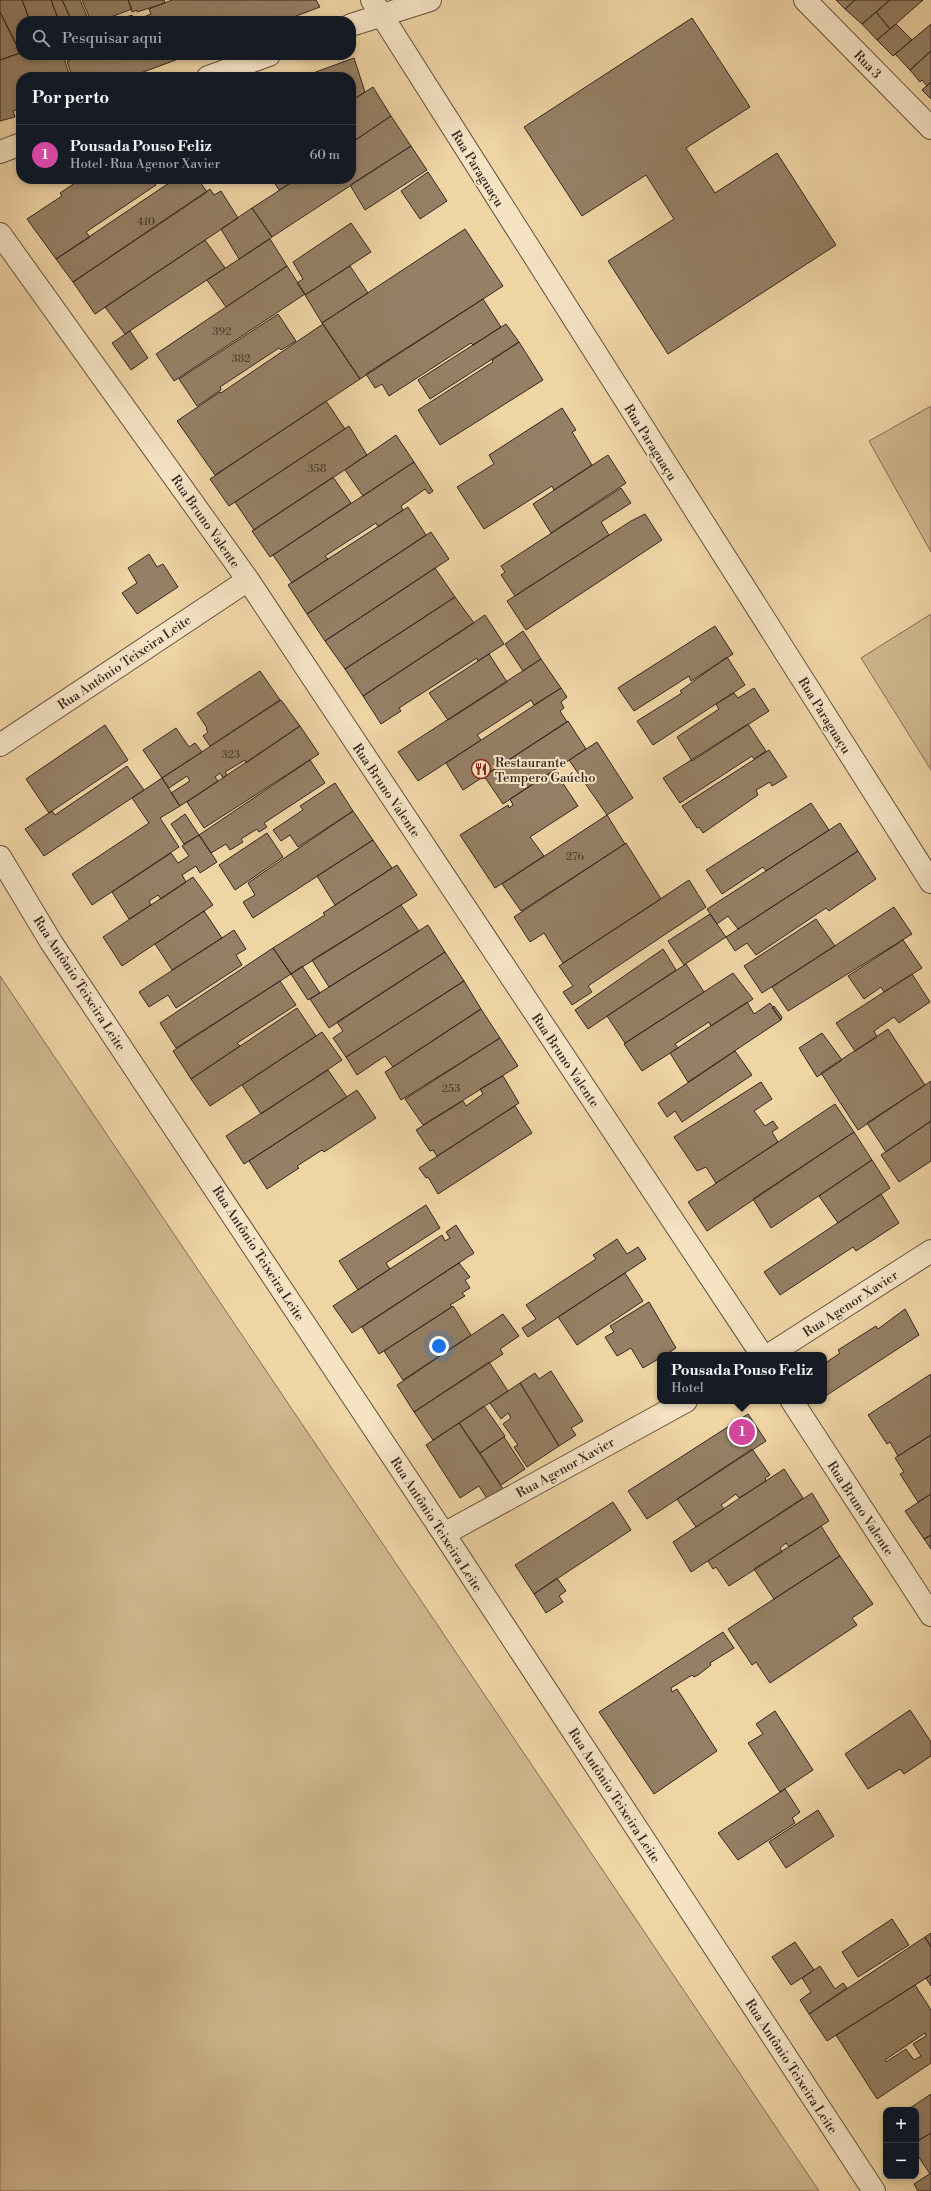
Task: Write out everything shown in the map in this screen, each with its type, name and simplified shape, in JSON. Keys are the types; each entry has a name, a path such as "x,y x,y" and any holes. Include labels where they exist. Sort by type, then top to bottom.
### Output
{"street":[{"path":"356,21 376,7 430,0"},
{"name":"Rua 3","path":"805,0 931,128"},
{"name":"Rua Paraguaçu","path":"376,7 931,882"},
{"path":"222,72 255,60"},
{"path":"0,152 16,146"},
{"name":"Rua Bruno Valente","path":"0,234 248,580 760,1352"},
{"name":"Rua Antônio Teixeira Leite","path":"0,745 248,580"},
{"name":"Rua Antônio Teixeira Leite","path":"0,857 51,942 444,1534 874,2191"},
{"name":"Rua Agenor Xavier","path":"774,1352 931,1251"},
{"name":"Rua Agenor Xavier","path":"444,1534 681,1404"},
{"name":"Rua Bruno Valente","path":"794,1404 931,1615"}],"shaded area":[{"path":"931,406 931,552 869,441"},
{"path":"931,614 931,770 861,658"},
{"path":"0,976 819,2191 0,2191"}],"building":[{"path":"0,0 22,0 28,16 16,16 16,43 0,12"},
{"path":"22,0 51,0 57,16 28,16"},
{"path":"51,0 62,0 70,16 57,16"},
{"path":"62,0 80,0 87,16 70,16"},
{"path":"82,0 128,0 132,9 113,16 89,16"},
{"path":"128,0 164,0 165,3 137,12 137,10 132,12"},
{"path":"172,0 316,0 320,7 296,16 146,16 151,14 149,9"},
{"path":"836,0 855,0 845,9"},
{"path":"855,0 890,0 862,24 845,9"},
{"path":"890,0 923,0 890,29 876,12"},
{"path":"0,12 16,45 16,54 0,60"},
{"path":"876,12 890,29 877,40 862,24"},
{"path":"692,18 750,107 686,148 715,193 777,153 836,245 668,354 608,261 674,219 646,175 582,216 524,127"},
{"path":"896,24 912,40 893,56 877,40"},
{"path":"931,24 931,51 910,70 895,54"},
{"path":"931,51 931,82 927,86 922,80 920,82 910,70"},
{"path":"16,54 16,60 65,60 68,72 16,72 16,110 13,111 15,117 0,121 0,60"},
{"path":"176,60 143,72 70,72 67,61"},
{"path":"349,60 355,60 365,92 356,98 356,72 316,72"},
{"path":"931,82 931,99 922,90"},
{"path":"373,87 391,116 356,140 356,98"},
{"path":"391,116 411,146 356,182 356,140"},
{"path":"411,146 427,170 365,210 350,185 356,184 356,181"},
{"path":"428,172 447,201 420,219 401,191"},
{"path":"74,184 156,185 86,232 90,237 56,259 27,219 62,196 60,193"},
{"path":"168,184 201,184 207,192 73,282 56,259"},
{"path":"275,184 289,184 279,190"},
{"path":"289,184 353,184 272,237 252,208"},
{"path":"210,189 214,195 221,191 238,218 95,314 73,282"},
{"path":"252,208 272,237 239,259 221,229"},
{"path":"351,223 371,252 305,295 297,283 303,279 293,262"},
{"path":"465,229 503,286 360,379 322,323"},
{"path":"270,239 287,266 226,307 207,280"},
{"path":"205,240 225,268 125,334 105,307"},
{"path":"287,266 305,294 174,381 156,354"},
{"path":"350,266 368,293 322,323 305,295"},
{"path":"483,299 501,327 473,345 471,343 389,396 382,384 375,388 366,374"},
{"path":"278,314 296,341 281,350 279,348 220,387 221,390 197,406 179,379"},
{"path":"323,324 360,379 215,475 177,421"},
{"path":"506,324 519,342 430,399 418,380"},
{"path":"130,331 148,358 131,370 112,343"},
{"path":"519,342 543,380 440,445 418,410 493,362 492,360"},
{"path":"326,401 345,429 229,506 210,479"},
{"path":"562,408 576,430 572,432 592,465 554,490 552,486 484,529 457,487 494,464 489,455"},
{"path":"349,426 367,455 254,530 235,502"},
{"path":"396,435 414,462 363,496 345,470"},
{"path":"608,455 626,483 551,533 533,504"},
{"path":"414,462 433,491 429,494 425,489 401,506 403,510 378,527 376,523 325,556 328,559 292,583 273,555"},
{"path":"333,477 351,503 270,557 252,531"},
{"path":"621,488 631,503 601,522 609,535 515,596 501,575 505,572 501,566"},
{"path":"408,507 426,535 307,614 288,585"},
{"path":"645,514 662,540 526,630 507,601 631,521"},
{"path":"431,532 449,559 325,641 307,614"},
{"path":"149,554 157,567 163,564 178,587 137,614 122,593 137,583 128,568"},
{"path":"435,568 455,597 345,669 325,641"},
{"path":"455,597 474,623 363,696 345,669"},
{"path":"485,615 504,644 478,661 477,658 399,708 401,711 381,724 363,696"},
{"path":"715,626 733,654 691,681 689,676 634,711 618,688"},
{"path":"523,631 541,659 523,671 505,644"},
{"path":"489,654 507,682 448,720 429,693"},
{"path":"727,657 745,685 653,745 637,721 682,693 680,691"},
{"path":"541,659 561,688 534,705 531,700 477,735 481,740 418,781 398,752"},
{"path":"260,671 280,700 210,746 203,736 208,732 206,729 207,728 197,713"},
{"path":"561,688 567,697 561,702 564,708 560,711 567,722 463,790 446,763"},
{"path":"754,688 769,711 692,761 677,737 719,709 716,704 734,693 738,698"},
{"path":"281,700 300,726 246,763 245,760 225,772 227,775 223,778 220,773 215,777 218,781 180,806 171,793 190,781 187,776 169,788 162,778"},
{"path":"568,721 586,749 503,804 484,776"},
{"path":"748,724 766,751 754,759 752,756 680,803 663,778"},
{"path":"105,725 128,760 49,813 26,779"},
{"path":"300,726 319,754 204,828 187,802"},
{"path":"176,728 189,747 195,743 202,752 162,778 143,750"},
{"path":"597,742 633,798 607,815 569,760"},
{"path":"769,750 787,777 772,786 770,782 756,790 758,795 703,833 699,827 697,828 682,806"},
{"path":"310,760 325,783 264,823 267,827 259,832 257,829 241,839 243,842 230,850 226,844 211,853 199,835"},
{"path":"127,766 144,790 44,856 25,829 52,811 55,815"},
{"path":"554,770 578,806 530,837 544,856 495,888 460,835 508,805 509,808 513,805 510,799"},
{"path":"162,778 180,806 160,818 179,847 92,905 72,874 149,823 132,798"},
{"path":"335,783 353,811 298,847 290,835 281,841 273,830 303,810 300,806"},
{"path":"811,803 829,830 766,871 763,867 722,894 706,870"},
{"path":"353,811 373,840 253,918 243,902 255,895 248,883"},
{"path":"185,814 199,835 184,844 171,824"},
{"path":"607,815 625,844 521,911 502,884"},
{"path":"840,823 858,851 738,929 728,916 717,924 707,909"},
{"path":"267,833 283,857 235,890 219,865"},
{"path":"199,835 217,862 200,873 196,866 182,875 186,882 161,899 158,895 149,901 151,905 129,919 112,892 171,853 178,863 189,856 182,846"},
{"path":"373,840 392,868 335,905 317,876"},
{"path":"626,843 661,899 563,963 544,933 530,942 514,917"},
{"path":"858,851 876,879 829,911 826,908 756,955 747,943 735,951 726,937"},
{"path":"397,865 417,895 291,974 273,948 325,915 323,913"},
{"path":"193,877 213,905 122,966 103,937"},
{"path":"689,880 706,907 588,986 592,992 572,1005 563,992 573,986 559,966"},
{"path":"401,905 419,931 329,987 312,960"},
{"path":"894,907 912,934 788,1011 772,987"},
{"path":"204,911 222,938 172,970 155,944"},
{"path":"710,914 726,937 684,965 668,941"},
{"path":"816,919 835,946 762,993 744,966"},
{"path":"428,925 445,952 329,1028 310,999"},
{"path":"234,930 246,949 236,955 242,965 176,1008 168,995 149,1007 139,992"},
{"path":"903,940 922,968 884,992 881,987 864,999 848,976"},
{"path":"273,948 291,974 176,1048 160,1023"},
{"path":"663,949 676,970 588,1029 575,1010"},
{"path":"445,952 464,981 346,1057 333,1038 343,1031 337,1022"},
{"path":"686,964 704,992 625,1043 607,1016"},
{"path":"302,966 320,993 308,1000 291,974"},
{"path":"733,973 753,999 711,1026 709,1022 675,1044 678,1048 642,1071 624,1044"},
{"path":"912,974 930,1002 899,1023 894,1017 874,1031 877,1037 855,1051 836,1023"},
{"path":"280,981 296,1005 237,1043 240,1046 191,1079 173,1051"},
{"path":"464,981 481,1009 393,1067 385,1056 357,1075 346,1057"},
{"path":"747,1002 754,1014 770,1003 781,1020 688,1082 670,1053"},
{"path":"774,1006 782,1017 781,1020 772,1008"},
{"path":"297,1008 316,1036 210,1106 191,1079"},
{"path":"481,1009 500,1038 401,1100 385,1072"},
{"path":"888,1029 925,1085 858,1130 821,1073"},
{"path":"322,1032 342,1060 261,1114 242,1085"},
{"path":"822,1033 842,1060 817,1077 799,1048"},
{"path":"500,1038 518,1066 423,1125 405,1099"},
{"path":"735,1051 752,1075 682,1122 675,1111 667,1117 658,1103"},
{"path":"328,1070 347,1097 244,1164 226,1136"},
{"path":"503,1076 519,1103 437,1156 433,1150 430,1151 416,1130 463,1101 466,1106 483,1094 480,1089"},
{"path":"931,1081 931,1121 886,1152 867,1123"},
{"path":"761,1082 772,1099 754,1111 765,1126 773,1121 778,1128 772,1132 778,1142 716,1183 706,1167 697,1171 674,1137"},
{"path":"357,1090 376,1118 324,1152 322,1150 297,1166 299,1168 267,1189 249,1161"},
{"path":"835,1104 854,1132 707,1231 688,1202"},
{"path":"515,1106 532,1133 438,1194 428,1177 426,1178 419,1168"},
{"path":"931,1121 931,1161 899,1182 881,1155"},
{"path":"854,1132 872,1160 771,1228 753,1199"},
{"path":"872,1160 890,1188 838,1223 819,1196"},
{"path":"881,1194 899,1223 856,1251 853,1247 780,1295 764,1272"},
{"path":"426,1205 440,1228 386,1263 390,1269 358,1290 339,1261"},
{"path":"456,1225 474,1253 352,1333 333,1306 442,1235 445,1241 450,1238 446,1232"},
{"path":"617,1239 627,1254 638,1247 646,1259 528,1337 522,1328 536,1319 526,1305 596,1259 593,1255"},
{"path":"459,1263 470,1277 465,1280 470,1288 462,1293 465,1296 450,1305 452,1307 379,1354 362,1327"},
{"path":"625,1273 643,1301 577,1345 558,1317"},
{"path":"649,1302 676,1348 670,1352 657,1352 657,1360 643,1368 631,1348 617,1356 605,1337 614,1332 610,1326"},
{"path":"453,1306 471,1335 403,1380 384,1351"},
{"path":"905,1309 919,1335 827,1395 827,1362 840,1353 838,1350 876,1326 878,1329"},
{"path":"503,1314 519,1336 500,1349 503,1354 414,1412 397,1385"},
{"path":"489,1362 508,1391 433,1440 414,1412"},
{"path":"551,1371 583,1421 571,1428 576,1435 559,1446 520,1383 535,1373 539,1379"},
{"path":"931,1374 931,1435 898,1456 890,1442 887,1444 868,1415"},
{"path":"520,1383 559,1446 527,1467 514,1447 518,1445 503,1424 511,1418 508,1413 501,1419 490,1403"},
{"path":"484,1406 505,1436 480,1453 459,1423"},
{"path":"748,1414 766,1441 647,1519 628,1491"},
{"path":"459,1423 503,1489 488,1500 479,1486 460,1498 426,1445"},
{"path":"931,1435 931,1494 918,1502 900,1474 904,1472 895,1458"},
{"path":"504,1437 525,1469 501,1485 480,1453"},
{"path":"752,1449 770,1475 765,1478 766,1481 739,1498 736,1494 721,1505 724,1509 696,1527 677,1499"},
{"path":"784,1469 803,1498 691,1572 673,1542"},
{"path":"812,1493 829,1521 789,1547 786,1543 780,1548 782,1552 729,1586 716,1567 713,1569 708,1561"},
{"path":"931,1494 931,1535 924,1539 905,1511"},
{"path":"613,1502 631,1530 534,1594 515,1565"},
{"path":"821,1526 840,1556 774,1599 754,1569"},
{"path":"931,1535 931,1549 924,1539"},
{"path":"840,1556 873,1604 852,1618 857,1625 770,1683 756,1662 752,1665 728,1629"},
{"path":"557,1578 566,1591 559,1596 563,1602 546,1613 534,1594"},
{"path":"723,1632 734,1648 710,1663 711,1665 698,1675 694,1677 692,1675 671,1688 672,1692 677,1689 717,1751 654,1794 599,1712"},
{"path":"910,1710 931,1742 931,1756 904,1774 900,1769 868,1789 845,1754"},
{"path":"775,1711 813,1770 780,1792 748,1743 763,1734 756,1724"},
{"path":"785,1789 800,1812 792,1818 795,1823 738,1860 718,1833"},
{"path":"818,1810 834,1836 786,1868 769,1842"},
{"path":"892,1919 909,1945 858,1977 842,1952"},
{"path":"931,1933 931,1947 925,1937"},
{"path":"925,1937 931,1947 931,1975 827,2041 809,2014"},
{"path":"795,1942 814,1970 791,1985 772,1957"},
{"path":"820,1966 835,1989 843,1983 847,1988 809,2014 800,2000 811,1992 802,1978"},
{"path":"931,1975 931,1986 926,1978"},
{"path":"915,1985 931,2010 931,2063 877,2099 836,2035","holes":["925,2033 926,2036 913,2044 921,2056 914,2060 906,2049 886,2062 885,2060"]},
{"path":"931,2094 931,2133 919,2140 919,2107 912,2107"},
{"path":"931,2133 930,2174 919,2158 919,2140"},
{"path":"931,2173 931,2191 918,2191 914,2184"}],"place":[{"name":"Restaurante Tempero Gaúcho","path":"481,769"},
{"name":"Pousada Pouso Feliz","path":"742,1432"}]}
